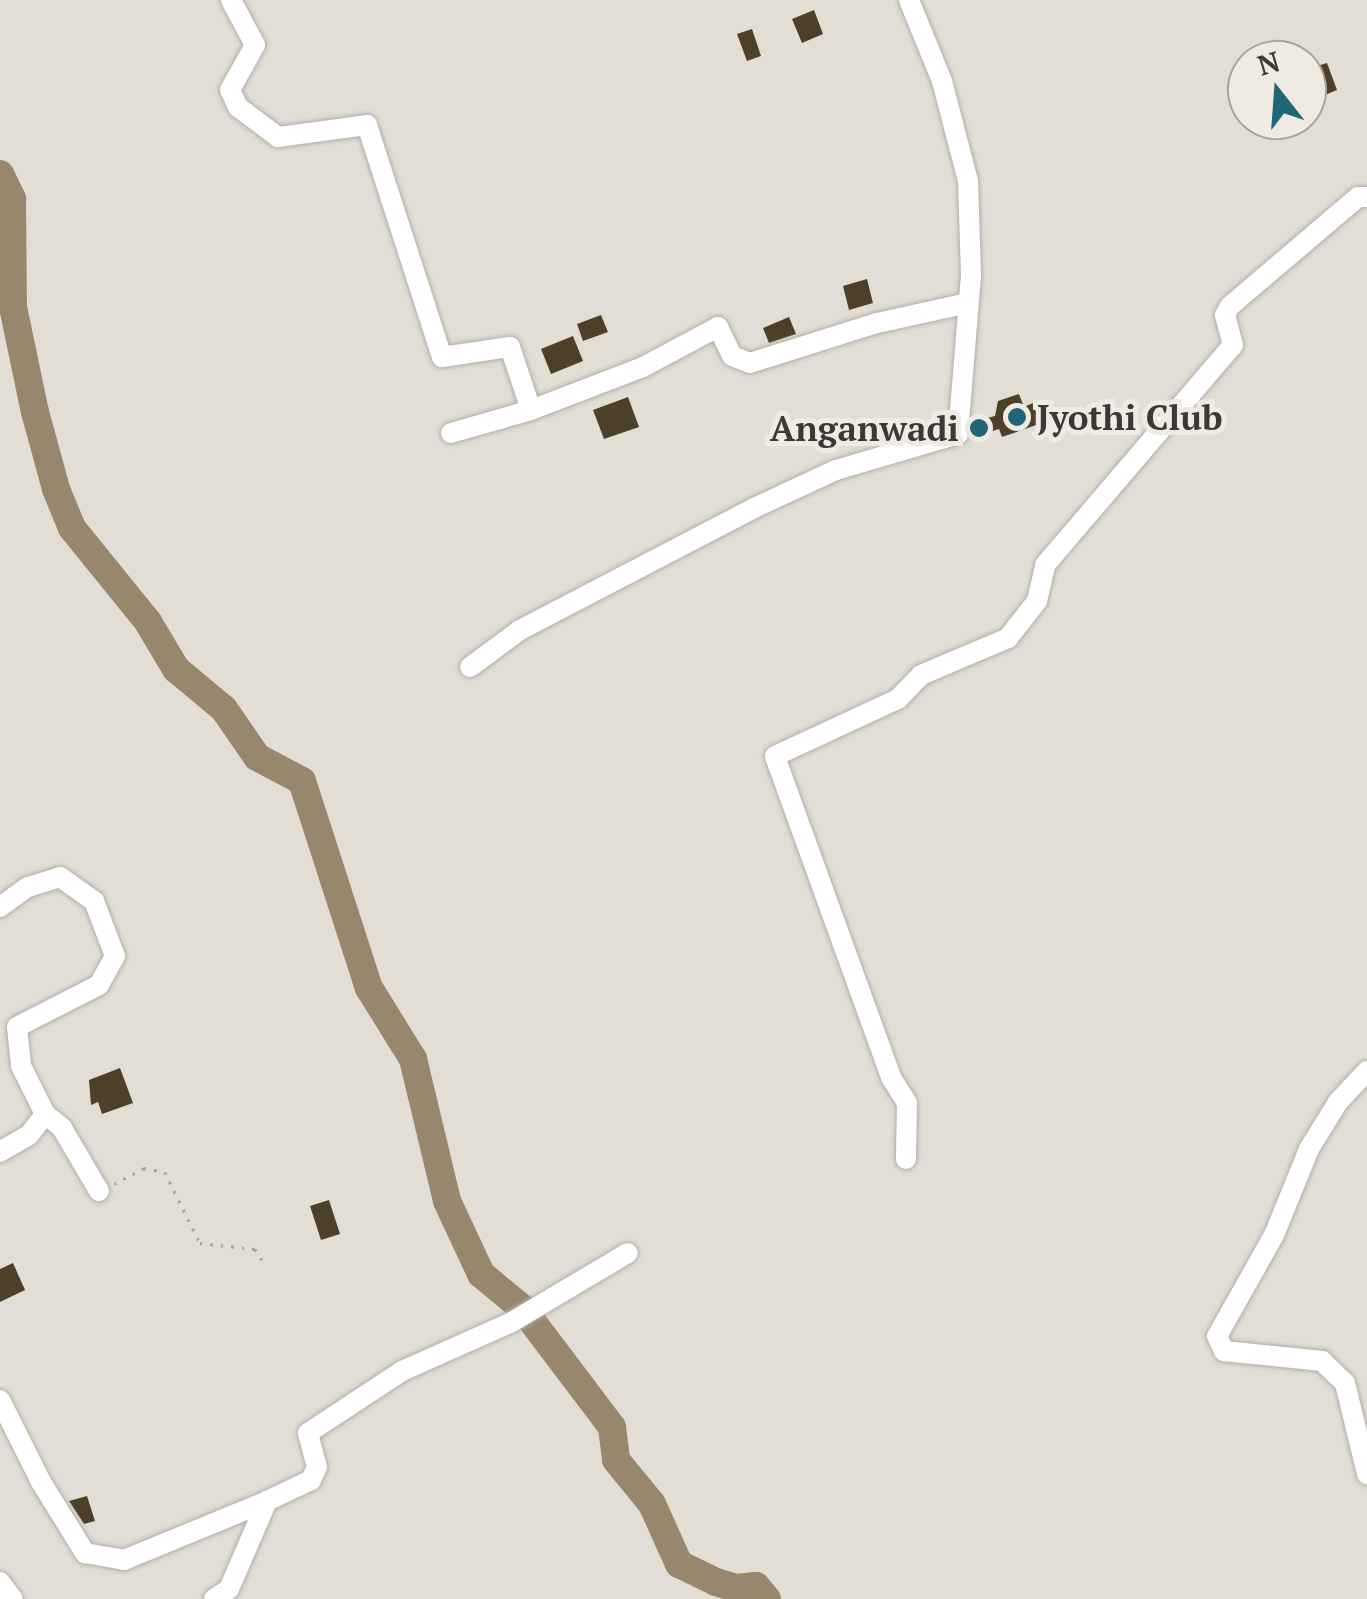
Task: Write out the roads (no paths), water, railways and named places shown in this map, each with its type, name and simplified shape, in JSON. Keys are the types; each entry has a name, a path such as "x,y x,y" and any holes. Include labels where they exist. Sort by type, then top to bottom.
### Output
{"street":[{"path":"231,0 255,45 230,90 238,108 278,137 368,125 442,356 510,347 531,410"},
{"path":"470,667 537,620 754,508 836,470 958,434 968,303 968,182 942,81 909,0"},
{"path":"906,1160 908,1103 891,1077 776,756 898,699 921,675 1008,638 1038,601 1045,564 1232,345 1225,315 1230,306 1358,197 1367,197"},
{"path":"451,433 531,410 643,366 718,327 732,356 750,363 877,323 968,303"},
{"path":"0,907 28,886 60,877 94,902 116,956 100,985 16,1027 21,1066 45,1114 62,1128 99,1191"},
{"path":"1364,1464 1345,1383 1322,1362 1224,1351 1217,1336 1274,1234 1310,1149 1338,1102 1367,1071"},
{"path":"0,1152 29,1135 45,1114"},
{"path":"0,1400 41,1482 86,1553 124,1560 312,1480 317,1466 308,1433 402,1371 510,1323 628,1252"},
{"path":"214,1599 229,1590 267,1500"},
{"path":"0,1582 13,1599"}],"waterway":[{"path":"0,174 12,199 13,307 35,412 56,489 72,528 148,622 176,669 224,709 257,757 302,781 369,988 413,1059 447,1201 481,1274 522,1308 612,1427 616,1460 652,1504 679,1564 736,1588 756,1586 767,1599"}],"place":[{"name":"Jyothi Club","path":"1017,417"},
{"name":"Anganwadi","path":"979,428"}]}
